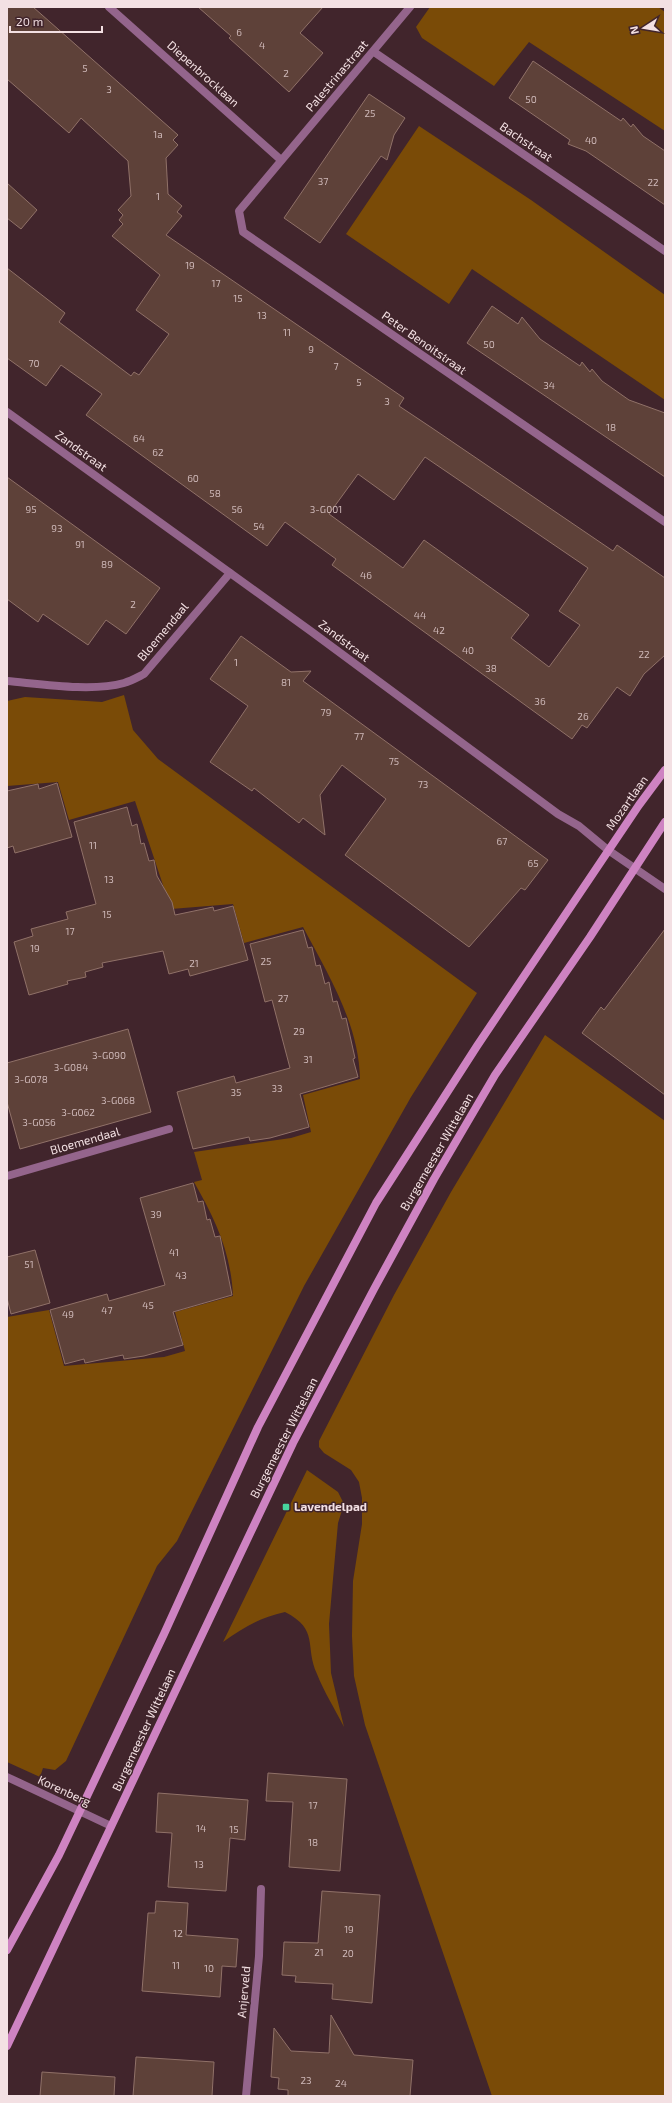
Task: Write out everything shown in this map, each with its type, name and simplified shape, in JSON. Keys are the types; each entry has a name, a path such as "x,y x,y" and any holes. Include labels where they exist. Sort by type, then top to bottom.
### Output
{"street":[{"name":"Diepenbrocklaan","path":"109,7 281,160"},
{"name":"Palestrinastraat","path":"281,160 374,52 410,7"},
{"name":"Bachstraat","path":"374,52 665,251"},
{"name":"Peter Benoitstraat","path":"281,160 239,211 243,232 665,522"},
{"name":"Zandstraat","path":"7,412 312,632 558,814 579,826 608,850 665,889"},
{"name":"Bloemendaal","path":"7,681 78,686 109,686 126,683 144,674 230,573"},
{"name":"Mozartlaan","path":"608,850 639,804 665,770"},
{"path":"633,868 665,822"},
{"name":"Burgemeester Wittelaan","path":"7,1950 58,1854 164,1634 258,1427 376,1203 477,1046 608,850"},
{"name":"Burgemeester Wittelaan","path":"7,2046 293,1443 434,1179 495,1075 590,937 633,868"},
{"name":"Bloemendaal","path":"7,1176 169,1129"},
{"name":"Korenberg","path":"7,1777 111,1826"},
{"name":"Anjerveld","path":"246,2096 259,1956 261,1890"}],"shaded area":[{"path":"430,7 658,7 665,12 665,131 529,42 494,86 422,38 416,27"},
{"path":"419,126 531,200 665,295 665,400 472,269 449,304 346,234"},
{"path":"124,695 133,730 158,759 477,993 411,1097 304,1286 177,1541 157,1566 66,1761 55,1770 43,1768 40,1777 7,1762 7,1317 49,1310 64,1366 164,1357 185,1351 175,1312 233,1296 229,1265 221,1236 209,1209 194,1182 202,1180 194,1152 291,1138 311,1132 303,1095 360,1079 354,1039 348,1019 332,981 303,927 244,943 233,904 171,909 135,801 69,820 58,782 7,786 7,701 25,697 102,702"},
{"path":"545,1035 665,1121 665,2096 492,2096 365,1725 354,1676 352,1636 353,1581 362,1524 362,1498 359,1482 351,1470 324,1453 319,1447 319,1441 394,1295 451,1192"},
{"path":"307,1470 338,1492 344,1504 338,1523 329,1624 331,1673 344,1727 326,1694 313,1664 307,1632 303,1625 296,1619 285,1612 276,1614 252,1624 223,1642"}],"building":[{"path":"7,7 33,7 178,135 173,140 178,145 166,158 168,194 182,206 177,212 182,216 166,235 404,398 399,406 613,551 617,545 665,578 665,655 644,674 630,696 617,687 587,728 582,725 572,739 332,565 336,559 285,522 267,546 86,415 102,394 61,365 46,386 7,358 7,268 65,313 59,322 131,376 134,372 139,375 169,334 136,310 160,275 112,236 123,224 119,220 123,215 118,210 131,196 128,161 81,118 69,133 7,79","holes":["425,457 588,568 559,611 580,625 549,667 511,638 529,615 424,540 403,568 329,514 358,474 394,500"]},
{"path":"198,7 323,7 300,33 323,53 289,92 229,38 231,36"},
{"path":"533,61 621,121 623,118 631,127 633,124 643,136 665,151 665,205 586,151 568,144 570,140 509,98"},
{"path":"369,94 405,118 394,135 387,160 381,156 320,243 284,218"},
{"path":"7,183 37,210 21,229 7,218"},
{"path":"492,306 518,324 522,317 540,339 580,366 582,362 590,372 592,369 602,381 629,400 665,413 665,477 467,343"},
{"path":"7,477 160,588 126,634 106,620 88,645 43,614 38,622 7,599"},
{"path":"241,636 291,672 311,671 303,681 548,860 525,890 521,888 469,947 345,855 386,799 342,765 320,795 325,835 303,818 299,823 254,788 252,791 210,762 248,706 210,679"},
{"path":"57,783 72,837 15,853 13,846 7,848 7,791 38,784 39,789"},
{"path":"127,807 132,826 137,824 141,844 144,843 149,861 154,860 157,876 172,902 175,915 213,907 214,911 233,906 248,960 190,976 188,969 169,974 163,951 102,963 103,967 85,972 86,977 67,981 68,984 29,995 14,942 33,936 31,929 68,919 66,912 96,904 74,822"},
{"path":"665,929 665,1095 582,1033 601,1007 604,1010"},
{"path":"303,930 308,948 312,947 316,966 320,965 325,984 329,982 333,1002 337,1001 342,1019 346,1018 355,1058 353,1059 358,1077 300,1094 309,1127 270,1138 250,1141 249,1137 193,1149 177,1092 234,1076 236,1083 290,1068 272,1000 265,1002 250,944"},
{"path":"128,1029 151,1112 20,1149 7,1102 7,1063"},
{"path":"193,1183 198,1202 203,1201 207,1220 210,1219 215,1237 220,1236 232,1295 173,1312 183,1345 144,1356 124,1359 123,1355 85,1363 84,1359 65,1364 50,1310 107,1294 109,1301 165,1285 140,1198"},
{"path":"35,1250 50,1303 11,1314 7,1298 7,1257"},
{"path":"268,1773 347,1779 340,1871 289,1867 293,1802 266,1801"},
{"path":"158,1793 248,1800 245,1840 230,1838 226,1891 168,1887 172,1833 156,1832"},
{"path":"322,1891 380,1895 372,2003 332,1999 333,1984 295,1982 296,1976 282,1975 284,1942 318,1943"},
{"path":"156,1901 188,1903 186,1935 238,1939 236,1967 222,1966 220,1997 142,1991 148,1913 155,1913"},
{"path":"331,2015 354,2055 413,2060 410,2096 288,2096 288,2090 278,2089 279,2078 271,2077 274,2028 291,2051 329,2053"},
{"path":"136,2057 214,2062 212,2096 133,2096"},
{"path":"42,2072 115,2077 114,2096 40,2096"}],"place":[{"name":"Lavendelpad","path":"286,1507"}]}
